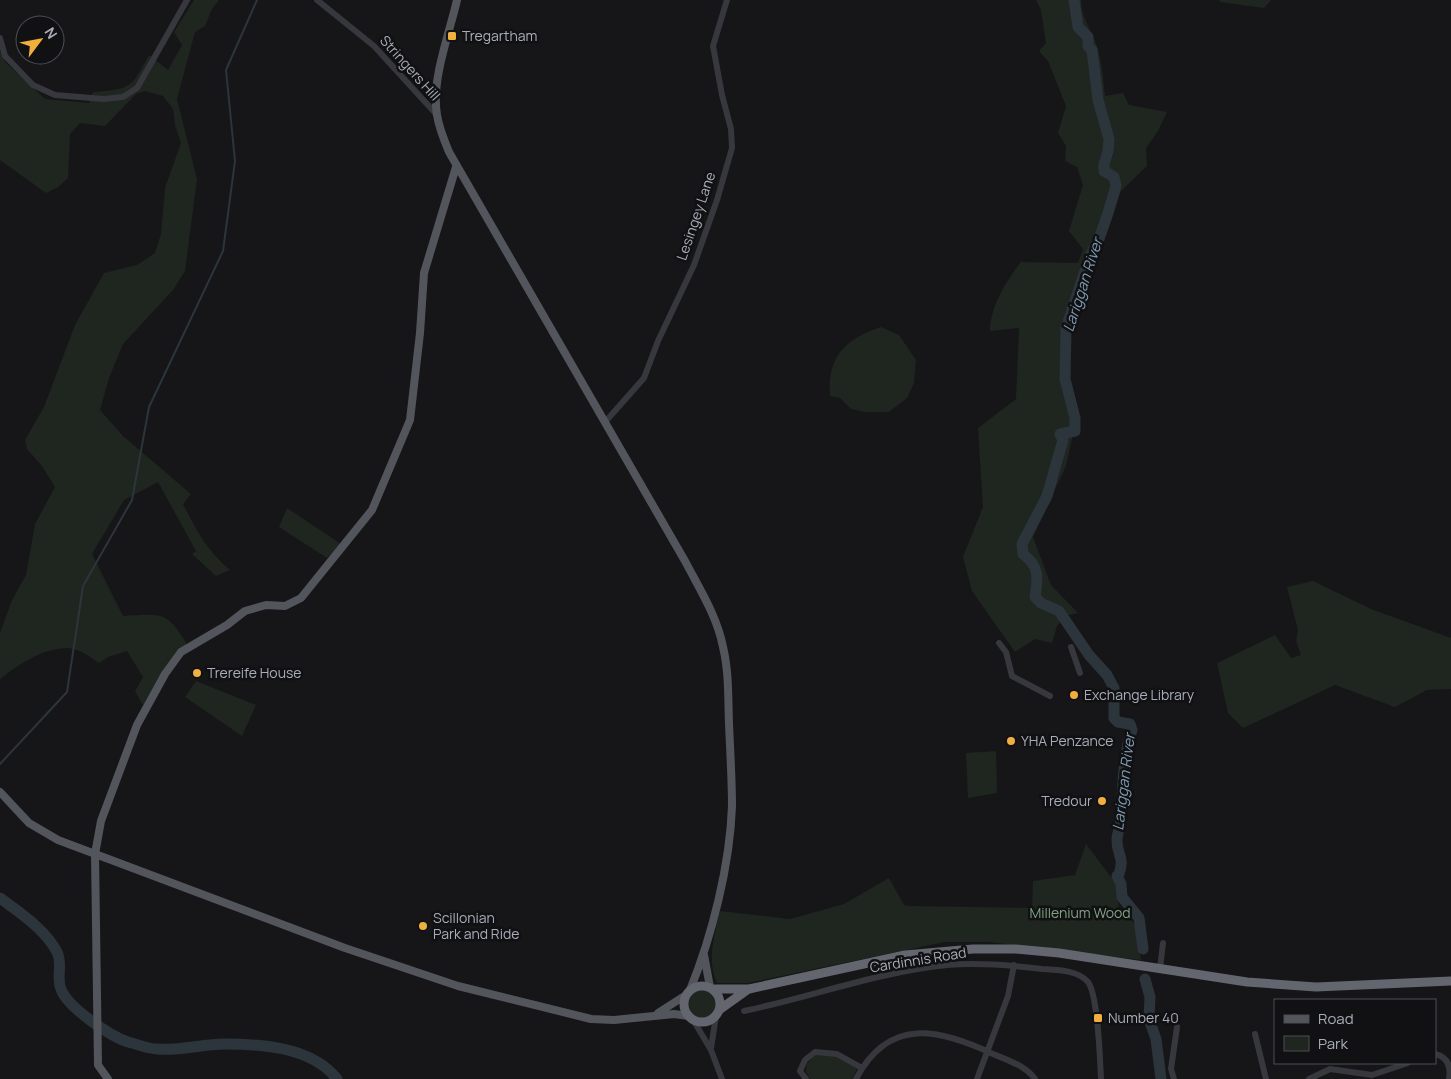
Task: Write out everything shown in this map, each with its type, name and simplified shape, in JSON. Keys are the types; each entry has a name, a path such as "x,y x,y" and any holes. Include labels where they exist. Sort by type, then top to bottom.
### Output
{"highway":[{"path":"749,988 705,1021 690,1017 684,1006 688,993 699,986 749,988 905,955 940,950 1016,949 1248,982 1316,987 1451,981"},
{"path":"712,988 719,997 717,1013"}],"main road":[{"path":"457,0 437,83 437,115 442,134 456,167 606,421 685,561 716,623 723,647 728,676 732,808 725,864 704,953 688,993 654,1015"},
{"path":"108,1079 98,1065 96,1014 96,854 101,821 137,725 164,674 181,652 245,612 266,606 285,606 301,598 372,510 410,420 420,332 424,273 456,167"},
{"path":"0,792 29,823 58,840 345,948 458,986 591,1019 614,1020 674,1014 690,1017"},
{"path":"704,953 712,988"}],"street":[{"path":"0,38 5,56 39,88 55,95 104,99 123,97 137,88 187,0"},
{"name":"Stringers Hill","path":"317,0 374,46 437,115"},
{"name":"Lesingey Lane","path":"606,421 644,378 658,341 694,265 717,200 732,148 731,129 722,95 713,46 727,0"},
{"path":"999,643 1006,652 1012,676 1050,696"},
{"path":"1071,647 1080,673"},
{"path":"1160,969 1163,943"},
{"name":"Cardinnis Road","path":"744,1011 898,973 946,965 979,963 1014,965 1080,975 1089,984 1094,997 1101,1079"},
{"path":"977,1079 1008,996 1014,965"},
{"path":"711,1050 717,1013"},
{"path":"690,1017 711,1050 722,1079"},
{"path":"1174,1079 1171,1068 1177,1027"},
{"path":"856,1079 862,1068 876,1052 891,1040 907,1034 927,1032 987,1051 1028,1070 1035,1079"},
{"path":"1258,1037 1266,1079"},
{"path":"806,1079 800,1071 805,1060 815,1052 837,1054 862,1068"},
{"path":"1436,1054 1448,1063 1451,1071 1448,1079"},
{"path":"1309,1079 1340,1066 1372,1075 1405,1064"}],"green space":[{"path":"194,0 219,0 212,9 205,26 195,32 177,99 197,179 185,271 173,290 123,344 109,378 100,410 123,436 191,494 183,504 188,514 208,548 230,570 216,576 192,554 196,551 158,482 124,500 92,554 123,616 156,615 163,617 169,620 188,646 160,675 143,705 135,691 143,677 127,651 108,657 99,663 76,649 58,649 31,658 0,679 0,633 12,600 26,575 35,524 55,487 42,466 27,449 25,440 44,407 75,325 104,273 137,265 155,253 161,234 165,188 181,143 175,125 173,109 163,96 145,91 136,94 105,126 80,123 70,134 68,178 58,187 46,193 0,160 0,51 5,62 45,99 89,103 93,92 116,90 129,85 149,55 168,70 182,45 174,32"},
{"path":"1036,0 1081,0 1084,16 1099,55 1105,96 1123,93 1129,105 1167,112 1158,131 1146,148 1147,166 1121,191 1070,335 1069,378 1078,412 1066,466 1033,537 1051,585 1078,613 1065,616 1057,626 1052,643 1035,639 1015,652 972,591 963,557 983,507 978,428 1016,399 1019,328 990,331 996,304 1010,277 1021,262 1078,263 1083,249 1069,231 1083,185 1077,167 1065,161 1066,146 1058,133 1066,106 1048,61 1039,51 1046,43 1041,10"},
{"path":"1219,0 1271,0 1264,8 1220,2"},
{"path":"881,327 899,335 916,360 914,383 907,398 889,412 864,412 851,409 840,398 830,396 830,382 835,360 841,351 857,337"},
{"path":"287,508 341,544 327,558 279,527"},
{"path":"1313,581 1371,609 1451,638 1451,689 1427,690 1395,707 1335,685 1243,728 1228,713 1217,663 1275,635 1291,658 1301,655 1296,641 1298,630 1287,587"},
{"path":"196,681 256,705 242,736 185,697"},
{"path":"996,751 997,793 968,798 966,753"},
{"name":"Millenium Wood","path":"1086,844 1117,885 1119,908 1136,925 1141,960 989,942 945,942 748,983 717,983 712,965 712,956 720,911 790,919 844,904 889,878 904,905 908,906 1032,908 1033,881 1075,875"},
{"path":"703,990 713,994 717,1004 713,1014 703,1018 693,1014 689,1004 693,994"},
{"path":"815,1055 841,1057 858,1067 852,1079 810,1079 806,1071 807,1064"}],"waterway":[{"path":"0,764 67,692 83,586 132,500 149,407 223,251 235,161 226,70 257,0"},
{"name":"Lariggan River","path":"1074,0 1078,27 1088,37 1088,46 1092,50 1098,100 1109,139 1104,171 1114,177 1116,186 1099,239 1090,256 1066,328 1065,379 1075,418 1075,431 1060,434 1063,440 1047,496 1022,544 1023,554 1035,568 1037,584 1035,597 1041,603 1059,611 1089,655 1107,675 1114,688 1114,718 1118,722 1130,724 1132,730 1125,764 1121,821 1117,838 1121,860 1119,874"},
{"name":"Lariggan River","path":"1117,876 1121,884 1122,897 1139,918 1143,949"},
{"path":"0,898 32,922 52,944 59,957 61,989 71,1004 90,1020 120,1039 154,1049 225,1044 270,1047 300,1054 314,1060 327,1068 337,1079"},
{"name":"Lariggan River","path":"1145,979 1150,997 1149,1019 1156,1039 1161,1079"}],"place":[{"name":"Tregartham","path":"452,36"},
{"name":"Trereife House","path":"197,673"},
{"name":"Exchange Library","path":"1074,695"},
{"name":"YHA Penzance","path":"1011,741"},
{"name":"Tredour","path":"1102,801"},
{"name":"Scillonian Park and Ride","path":"423,926"},
{"name":"Number 40","path":"1098,1018"}]}
